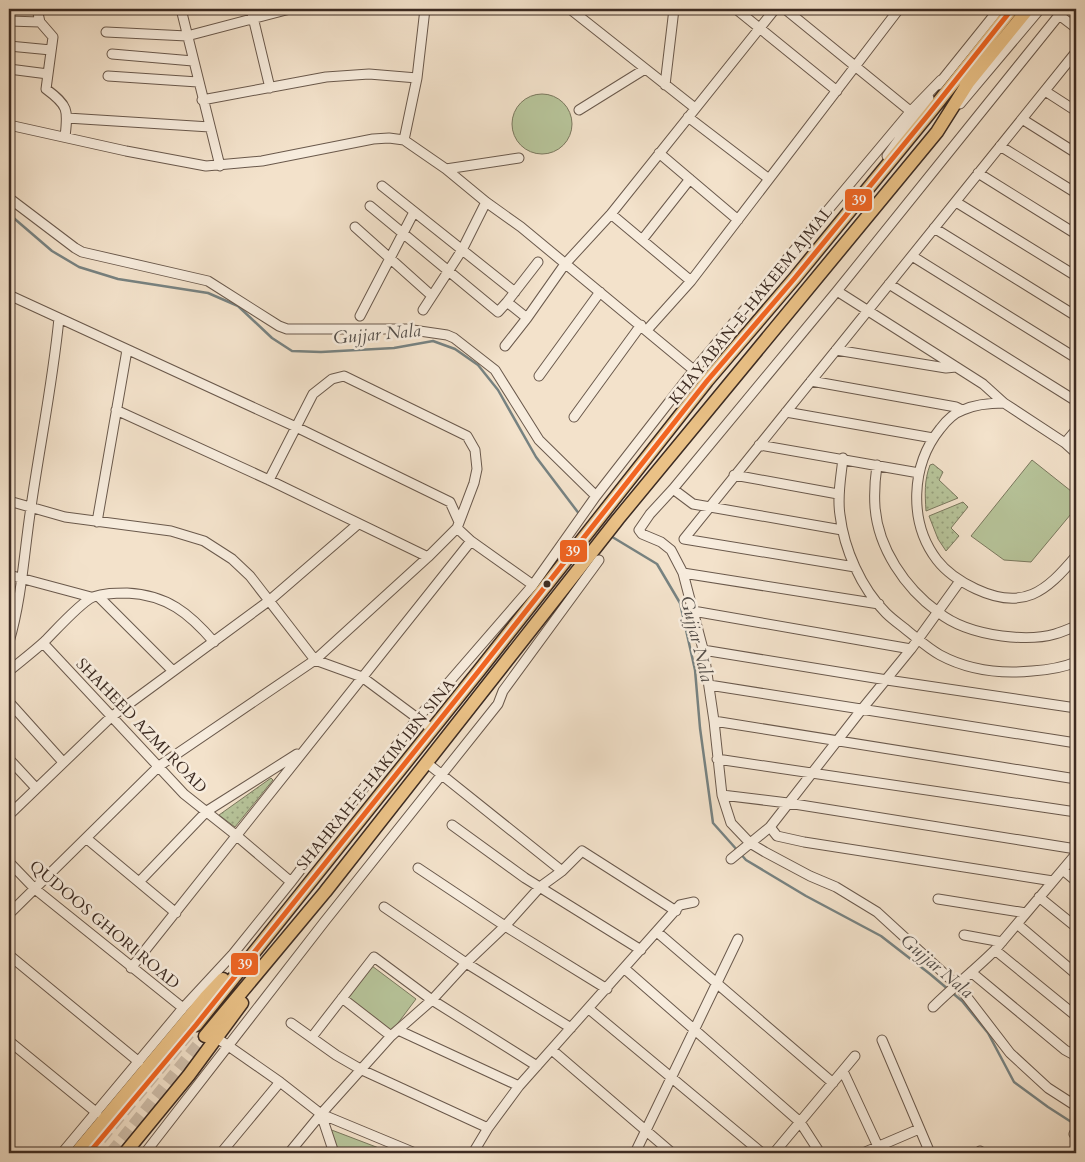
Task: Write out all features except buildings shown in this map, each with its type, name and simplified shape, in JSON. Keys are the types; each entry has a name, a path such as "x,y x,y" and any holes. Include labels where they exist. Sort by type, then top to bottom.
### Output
{"highway":[{"name":"KHAYABAN-E-HAKEEM AJMAL","path":"580,544 707,380 794,279 1012,9"},
{"name":"KHAYABAN-E-HAKEEM AJMAL","path":"595,558 618,519 937,132 968,83 1028,9"},
{"name":"SHAHRAH-E-HAKIM IBN SINA","path":"196,1025 580,544"},
{"name":"SHAHRAH-E-HAKIM IBN SINA","path":"125,1153 290,935 427,763 595,558"},
{"path":"76,1153 163,1041 278,920"}],"street":[{"path":"37,9 40,22 53,37 46,89 65,105 67,118 65,137"},
{"path":"180,9 220,166"},
{"path":"106,32 187,36 253,13 290,9"},
{"path":"404,140 417,78 425,9"},
{"path":"570,9 695,108"},
{"path":"665,85 674,9"},
{"path":"736,9 837,90"},
{"path":"505,346 565,264 611,214 775,9"},
{"path":"785,9 913,114"},
{"path":"574,417 644,328 691,281 899,9"},
{"path":"62,1153 139,1062 163,1041 183,1008 232,954 291,882 417,719 533,585 596,496 694,370 913,114 999,9"},
{"path":"937,132 1040,9"},
{"path":"1076,28 1061,12 837,291 673,489 650,514 639,530 642,534 661,542 671,550 683,573 704,650 722,796 731,823 748,844 810,876 836,887 869,907 955,985 1010,1053 1048,1088 1076,1106"},
{"path":"253,13 270,88"},
{"path":"9,21 40,22"},
{"path":"9,46 51,50"},
{"path":"855,566 684,539 1076,52"},
{"path":"112,54 193,61"},
{"path":"1067,64 1076,70"},
{"path":"579,110 645,69"},
{"path":"9,70 48,74"},
{"path":"202,100 326,77 369,74 417,78"},
{"path":"108,76 198,82"},
{"path":"1044,91 1076,111"},
{"path":"850,209 857,195 913,114"},
{"path":"688,117 769,180"},
{"path":"67,118 210,127"},
{"path":"1022,119 1076,153"},
{"path":"9,124 206,166 262,161 374,138 404,140 446,169 486,202 521,227 707,380"},
{"path":"1000,146 1076,193"},
{"path":"659,153 738,220"},
{"path":"446,169 519,158"},
{"path":"978,173 1076,234"},
{"path":"642,240 690,180"},
{"path":"382,186 515,292"},
{"path":"9,198 82,252 208,281 279,326 287,329 406,329 447,335 454,338 495,370 539,440 596,496"},
{"path":"423,310 462,250 486,202"},
{"path":"956,202 1076,276"},
{"path":"370,206 498,312 538,262"},
{"path":"360,316 414,212"},
{"path":"611,214 691,281"},
{"path":"355,227 432,296"},
{"path":"934,228 1076,316"},
{"path":"912,256 1076,358"},
{"path":"889,284 1076,401"},
{"path":"837,291 983,384 1004,403 1076,453"},
{"path":"540,376 600,292"},
{"path":"9,295 296,427 450,502 458,525 471,540 533,585"},
{"path":"507,302 527,318"},
{"path":"9,642 20,598 31,508 59,318"},
{"path":"97,522 127,350"},
{"path":"836,350 946,368 956,367"},
{"path":"9,914 159,766 315,660 428,557 458,525 474,484 477,469 475,450 467,436 344,376 332,379 313,394 269,480"},
{"path":"811,381 956,407 962,410"},
{"path":"1004,403 982,404 962,410 948,420 933,438 924,454 916,491 920,527 924,536 937,560 960,581 980,591 1001,598 1023,598 1040,592 1076,556"},
{"path":"116,410 269,480 428,557"},
{"path":"786,412 933,438"},
{"path":"1064,443 1076,430"},
{"path":"759,445 919,472"},
{"path":"843,458 838,494 842,530 855,566 871,594 886,613 918,640 940,655 968,666 990,671 1015,673 1056,668 1076,662"},
{"path":"877,465 875,508 881,535 902,577 938,613 960,625 982,632 1020,638 1053,635 1076,626"},
{"path":"734,476 838,494"},
{"path":"673,489 693,504 842,530"},
{"path":"9,501 66,517 171,531 204,541 232,559 250,576 315,660 362,677 432,729"},
{"path":"9,815 112,717 270,600 358,524"},
{"path":"131,968 471,540"},
{"path":"145,1153 498,704 503,691 595,558"},
{"path":"683,573 879,604"},
{"path":"9,575 95,597 172,671"},
{"path":"731,859 770,827 918,640 960,581"},
{"path":"9,671 95,597 110,593 140,594 166,601 186,613 200,625 214,642"},
{"path":"9,600 20,598"},
{"path":"693,611 911,649"},
{"name":"SHAHEED AZMI ROAD","path":"43,643 184,794 291,882"},
{"path":"704,650 1076,708"},
{"path":"1056,668 1076,671"},
{"path":"709,685 1076,743"},
{"path":"9,702 64,762"},
{"path":"714,721 1076,779"},
{"path":"139,882 206,811 304,750"},
{"path":"9,759 36,788"},
{"path":"717,759 1076,812"},
{"path":"427,763 562,871"},
{"path":"722,796 788,803 1076,849"},
{"path":"452,825 540,887 641,950"},
{"path":"770,827 777,836 804,842 1053,881"},
{"path":"86,838 176,913"},
{"path":"289,1153 321,1114 395,1033 432,1000 466,963 505,926 540,887 562,871 582,851 676,911"},
{"path":"933,1007 995,950 1076,854"},
{"name":"QUDOOS GHORI ROAD","path":"9,862 35,889 183,1008"},
{"path":"418,868 505,926 607,988"},
{"path":"1062,870 1076,881"},
{"path":"1039,897 1076,927"},
{"path":"938,898 1026,913"},
{"path":"473,1153 488,1128 519,1086 680,906 694,902"},
{"path":"384,907 466,963 571,1028"},
{"path":"1017,924 1076,974"},
{"path":"658,932 832,1083"},
{"path":"964,935 1002,942"},
{"path":"635,1153 738,939"},
{"path":"995,950 1076,1016"},
{"path":"9,955 139,1062"},
{"path":"312,1037 374,957 432,1000 537,1066"},
{"path":"625,969 800,1122 820,1153"},
{"path":"971,972 1064,1050 1076,1056"},
{"path":"342,998 395,1033 519,1086"},
{"path":"589,1009 762,1153"},
{"path":"291,1023 336,1055 362,1070 488,1128"},
{"path":"211,1037 228,1046 280,1082 321,1114 415,1153"},
{"path":"882,1040 930,1153"},
{"path":"9,1041 97,1113"},
{"path":"552,1050 672,1153"},
{"path":"774,1153 855,1056"},
{"path":"843,1071 879,1150"},
{"path":"221,1153 280,1082"},
{"path":"321,1114 334,1153"},
{"path":"863,1153 879,1150 919,1130"}],"green space":[{"path":"542,94 559,99 567,107 572,124 567,141 559,149 542,154 525,149 517,141 512,124 517,107 525,99"},
{"path":"1032,460 1076,495 1076,508 1031,562 1004,560 971,536"},
{"path":"933,464 943,472 939,480 958,498 926,511 926,482 930,465"},
{"path":"963,502 968,507 951,528 959,536 946,551 938,539 929,516"},
{"path":"271,778 273,780 235,827 219,815"},
{"path":"372,966 416,999 392,1031 348,998"},
{"path":"329,1129 392,1153 337,1153"}],"waterway":[{"name":"Gujjar Nala","path":"9,214 52,251 79,267 118,279 208,293 238,306 272,338 292,351 321,352 394,348 433,341 455,349 478,365 498,390 536,457 580,515"},
{"name":"Gujjar Nala","path":"609,535 657,564 680,603 695,670 700,728 713,823 746,860 806,896 881,936 930,974 962,1001 988,1033 1014,1082 1076,1125"}],"tunnel":[{"path":"89,1153 196,1025"},
{"path":"111,1153 205,1036"}],"transit line":[{"name":"39","path":"89,1153 196,1025 707,381 794,279 1012,9"}]}
